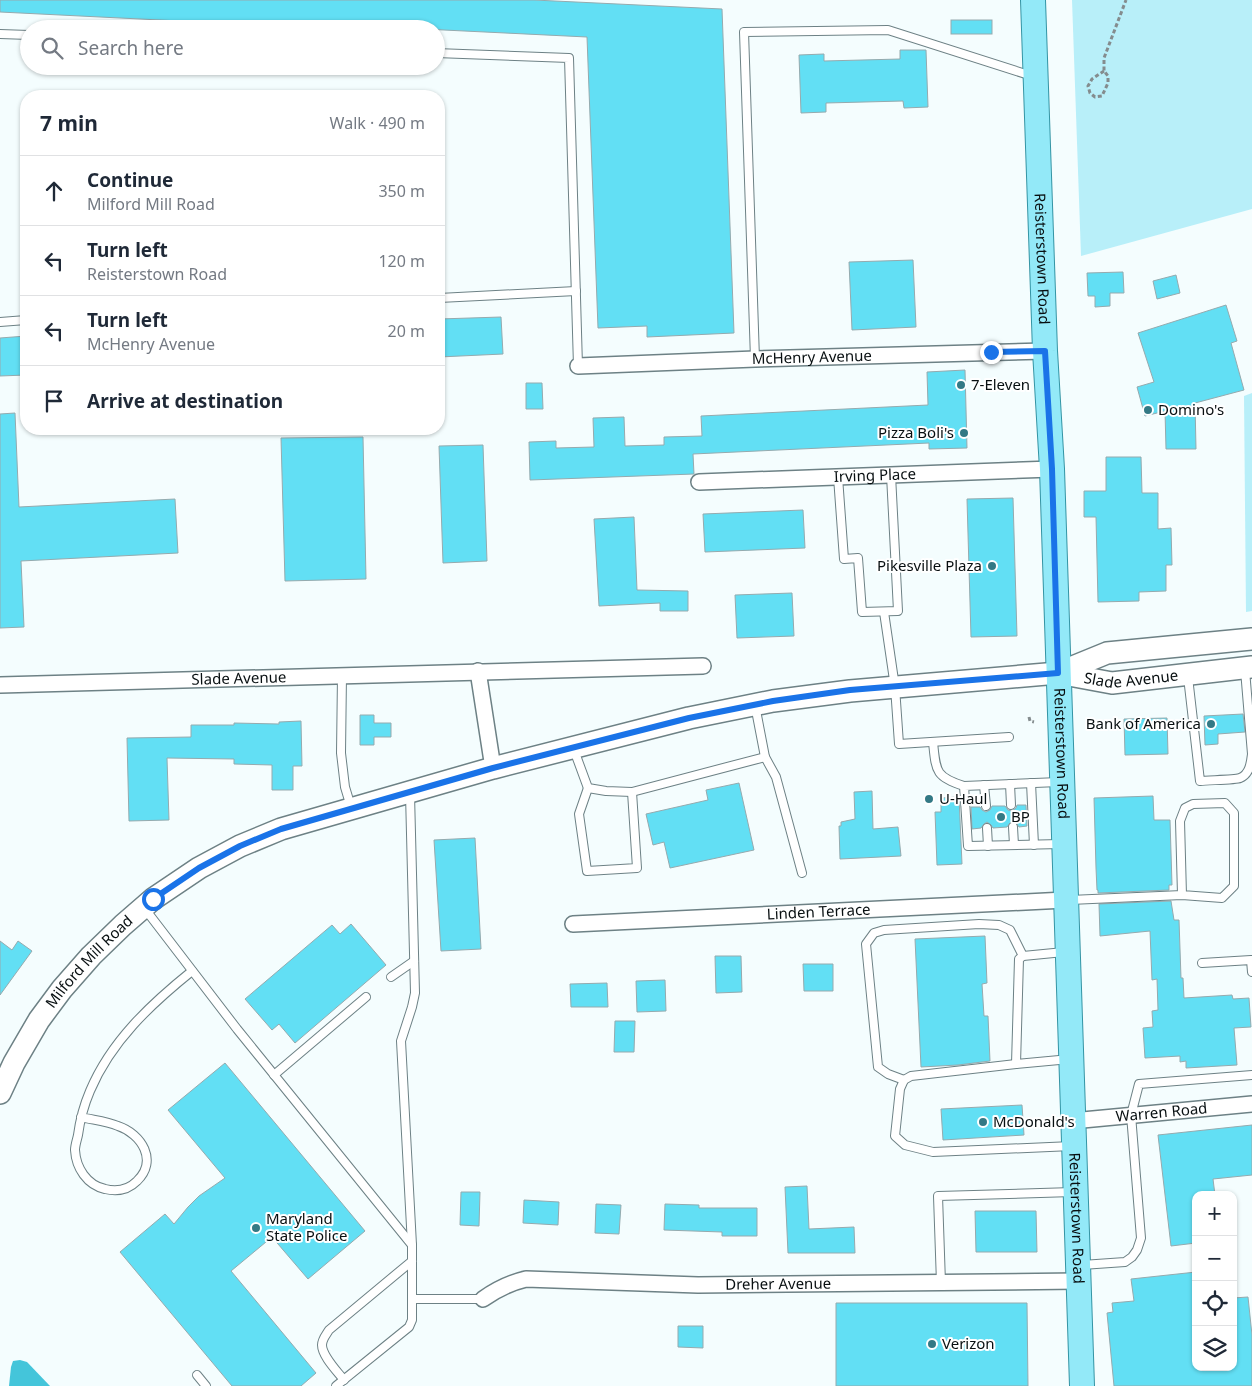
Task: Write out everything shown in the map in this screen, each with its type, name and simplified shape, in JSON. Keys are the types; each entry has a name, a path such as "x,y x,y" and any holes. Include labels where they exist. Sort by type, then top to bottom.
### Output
{"main road":[{"name":"Reisterstown Road","path":"1033,0 1045,351 1052,469 1066,952 1082,1386"},
{"name":"Slade Avenue","path":"1058,673 1107,653 1252,639"},
{"name":"Slade Avenue","path":"1058,673 1112,683 1248,668"},
{"name":"Milford Mill Road","path":"0,1093 14,1063 39,1020 62,989 91,956 123,925 144,907 199,868 240,846 281,829 493,768 689,718 773,701 850,690 1058,673"}],"street":[{"name":"McHenry Avenue","path":"578,366 1045,351"},
{"name":"Irving Place","path":"699,482 1052,469"},
{"name":"Slade Avenue","path":"0,685 703,666"},
{"path":"478,671 493,768"},
{"name":"Linden Terrace","path":"573,924 1065,900"},
{"name":"Warren Road","path":"1072,1121 1252,1104"},
{"name":"Dreher Avenue","path":"483,1299 499,1288 526,1279 698,1285 941,1282 1078,1273"}],"lane":[{"path":"754,360 744,32 888,30 1036,78"},
{"path":"0,34 20,35"},
{"path":"445,53 568,58 578,366"},
{"path":"445,298 576,290"},
{"path":"0,322 20,320"},
{"path":"838,477 844,559 858,558 862,612 884,612 898,611 891,475"},
{"path":"884,612 895,687 899,744 1009,737"},
{"path":"1188,675 1200,781 1240,778 1251,765 1252,754 1248,668"},
{"path":"342,675 341,753 345,787 352,808"},
{"path":"754,705 765,757 776,777 802,873"},
{"path":"932,742 938,771 948,780 964,786 1061,782"},
{"path":"573,748 588,788 579,814 587,871 638,868 632,792"},
{"path":"588,788 632,792 765,757"},
{"path":"1031,783 1034,845"},
{"path":"1010,784 1011,805"},
{"path":"984,785 986,806"},
{"path":"964,786 968,846 1063,844"},
{"path":"336,1386 409,1327 412,1320 412,1245 401,1041 415,993 410,792"},
{"path":"1065,900 1182,895 1222,898 1234,886 1234,813 1225,803 1194,804 1184,808 1180,821 1182,895"},
{"path":"1013,827 1014,845"},
{"path":"987,828 988,846"},
{"path":"144,907 274,1075 412,1245"},
{"path":"1023,956 1010,930 999,925 979,924 884,930 874,933 866,944 878,1067 888,1074 907,1078 1070,1059"},
{"path":"1016,1064 1018,959 1023,956 1066,952"},
{"path":"1202,963 1251,960 1252,972"},
{"path":"391,978 414,961"},
{"path":"81,1117 127,1130 145,1148 147,1159 144,1171 137,1181 127,1189 113,1191 102,1188 90,1181 80,1170 75,1150 81,1117 90,1091 115,1046 157,1000 192,971"},
{"path":"274,1075 366,997"},
{"path":"1078,1273 1125,1262 1137,1250 1141,1238 1131,1115 1138,1084 1252,1075"},
{"path":"907,1078 900,1088 895,1136 905,1145 933,1152 1073,1146"},
{"path":"941,1282 938,1196 1075,1192"},
{"path":"344,1380 324,1353 322,1344 324,1338 329,1330 412,1261"},
{"path":"412,1299 483,1299"},
{"path":"197,1375 206,1386"}],"path":[{"path":"1104,71 1092,79 1088,86 1090,93 1095,97 1102,96 1108,83 1108,76 1104,71 1104,58 1126,0"},
{"path":"1029,717 1030,721 1034,722"}],"shaded area":[{"path":"1072,0 1252,0 1252,209 1081,256"},
{"path":"1252,393 1252,611 1246,612 1244,396"}],"water":[{"path":"13,1361 27,1362 50,1386 9,1386"}],"building":[{"path":"0,0 534,0 722,9 734,333 647,337 647,326 598,328 587,37 445,30 445,20 160,20 0,12"},
{"path":"951,20 992,20 992,34 951,34"},
{"path":"900,50 926,50 928,107 904,108 903,101 826,103 826,112 801,113 799,55 824,54 824,61 900,59"},
{"path":"913,260 916,327 852,330 849,262"},
{"path":"1123,272 1124,293 1110,293 1110,306 1095,307 1095,296 1088,296 1087,273"},
{"path":"1176,275 1180,293 1157,299 1153,281"},
{"path":"1226,305 1237,341 1231,343 1244,390 1195,403 1196,449 1166,449 1165,411 1145,416 1137,387 1154,382 1138,333"},
{"path":"501,317 503,354 445,357 445,319"},
{"path":"20,336 20,375 0,376 0,338"},
{"path":"965,370 967,448 929,449 929,443 693,454 694,474 530,480 529,442 556,441 556,448 594,447 593,418 624,417 625,446 664,445 664,437 702,436 701,416 928,405 927,372"},
{"path":"526,383 542,383 543,409 526,409"},
{"path":"15,413 19,507 175,499 178,553 21,561 24,627 0,628 0,414"},
{"path":"363,437 366,579 285,581 281,438"},
{"path":"483,445 487,561 443,563 439,446"},
{"path":"1106,457 1141,457 1142,493 1158,493 1158,529 1171,528 1172,565 1166,565 1166,591 1139,592 1139,601 1098,602 1096,517 1084,517 1084,491 1106,491"},
{"name":"Pikesville Plaza","path":"1013,498 1017,636 971,637 967,499"},
{"path":"803,510 805,548 705,552 703,514"},
{"path":"634,517 637,590 688,591 688,611 660,611 660,603 599,606 594,519"},
{"path":"792,593 794,636 737,638 735,595"},
{"path":"1243,714 1245,732 1218,734 1218,744 1205,745 1204,716"},
{"path":"360,715 374,715 374,723 391,723 391,737 374,737 374,745 360,745"},
{"path":"1167,718 1168,754 1125,755 1124,719"},
{"path":"301,721 302,766 293,766 293,790 272,790 272,765 234,764 234,759 167,758 169,820 129,821 127,738 191,737 191,725 234,725 234,723 279,724 279,722"},
{"path":"739,783 754,850 670,868 664,842 653,845 646,814 708,800 706,790"},
{"path":"872,791 873,829 898,827 901,856 840,859 839,826 841,826 841,822 855,819 854,792"},
{"path":"1153,796 1154,820 1170,820 1172,885 1169,885 1169,890 1098,893 1094,798"},
{"path":"959,797 962,864 937,865 935,812 941,812 941,798"},
{"name":"BP","path":"1017,805 1026,805 1027,826 1019,827 1013,821 1007,827 993,828 987,822 981,828 972,829 971,807 980,807 986,812 992,806 1005,806 1008,810 1012,811"},
{"path":"475,838 481,949 441,951 434,840"},
{"path":"1171,901 1174,920 1179,920 1181,978 1183,978 1184,998 1232,995 1233,999 1249,998 1251,1027 1234,1028 1237,1065 1186,1068 1186,1061 1180,1062 1180,1056 1145,1058 1143,1028 1153,1027 1152,1011 1158,1010 1157,979 1152,980 1150,931 1100,936 1099,904"},
{"path":"351,924 386,965 295,1043 279,1024 272,1030 245,999 332,925 340,934"},
{"path":"985,936 987,983 982,984 984,1016 988,1016 990,1061 921,1067 915,939"},
{"path":"0,941 12,950 18,941 32,951 0,995"},
{"path":"715,956 741,956 742,992 716,993"},
{"path":"803,964 833,964 833,991 804,991"},
{"path":"665,980 666,1011 637,1012 636,981"},
{"path":"607,983 608,1007 571,1007 570,984"},
{"path":"615,1021 635,1021 634,1052 614,1052"},
{"name":"Maryland State Police","path":"225,1063 365,1231 308,1279 272,1237 231,1271 316,1373 301,1386 232,1386 120,1252 165,1214 174,1224 199,1196 225,1178 168,1110"},
{"name":"McDonald's","path":"1022,1105 1024,1135 943,1140 941,1109"},
{"path":"1252,1125 1252,1175 1213,1179 1214,1191 1192,1191 1192,1243 1171,1246 1158,1135"},
{"path":"807,1186 809,1229 854,1227 855,1253 788,1253 785,1187"},
{"path":"461,1192 480,1192 479,1226 460,1225"},
{"path":"524,1200 559,1202 558,1225 523,1223"},
{"path":"596,1204 621,1205 619,1234 595,1233"},
{"path":"665,1204 699,1205 699,1208 757,1208 757,1236 722,1236 722,1232 664,1230"},
{"path":"975,1211 1036,1211 1037,1252 976,1252"},
{"path":"1192,1272 1192,1371 1237,1371 1237,1298 1248,1297 1252,1335 1252,1386 1114,1386 1107,1313 1113,1312 1112,1303 1134,1301 1131,1279"},
{"name":"Verizon","path":"836,1303 1027,1303 1028,1386 836,1386"},
{"path":"678,1326 703,1326 703,1348 678,1347"}],"place":[{"name":"7-Eleven","path":"961,385"},
{"name":"Domino's","path":"1148,410"},
{"name":"Pizza Boli's","path":"964,433"},
{"name":"Pikesville Plaza","path":"992,566"},
{"name":"Bank of America","path":"1211,724"},
{"name":"U-Haul","path":"929,799"},
{"name":"BP","path":"1001,817"},
{"name":"McDonald's","path":"983,1122"},
{"name":"Maryland State Police","path":"256,1228"},
{"name":"Verizon","path":"932,1344"}],"route":[{"path":"153,899 199,868 240,846 281,829 493,768 689,718 773,701 850,690 1058,673 1052,469 1045,351 991,352"}]}
